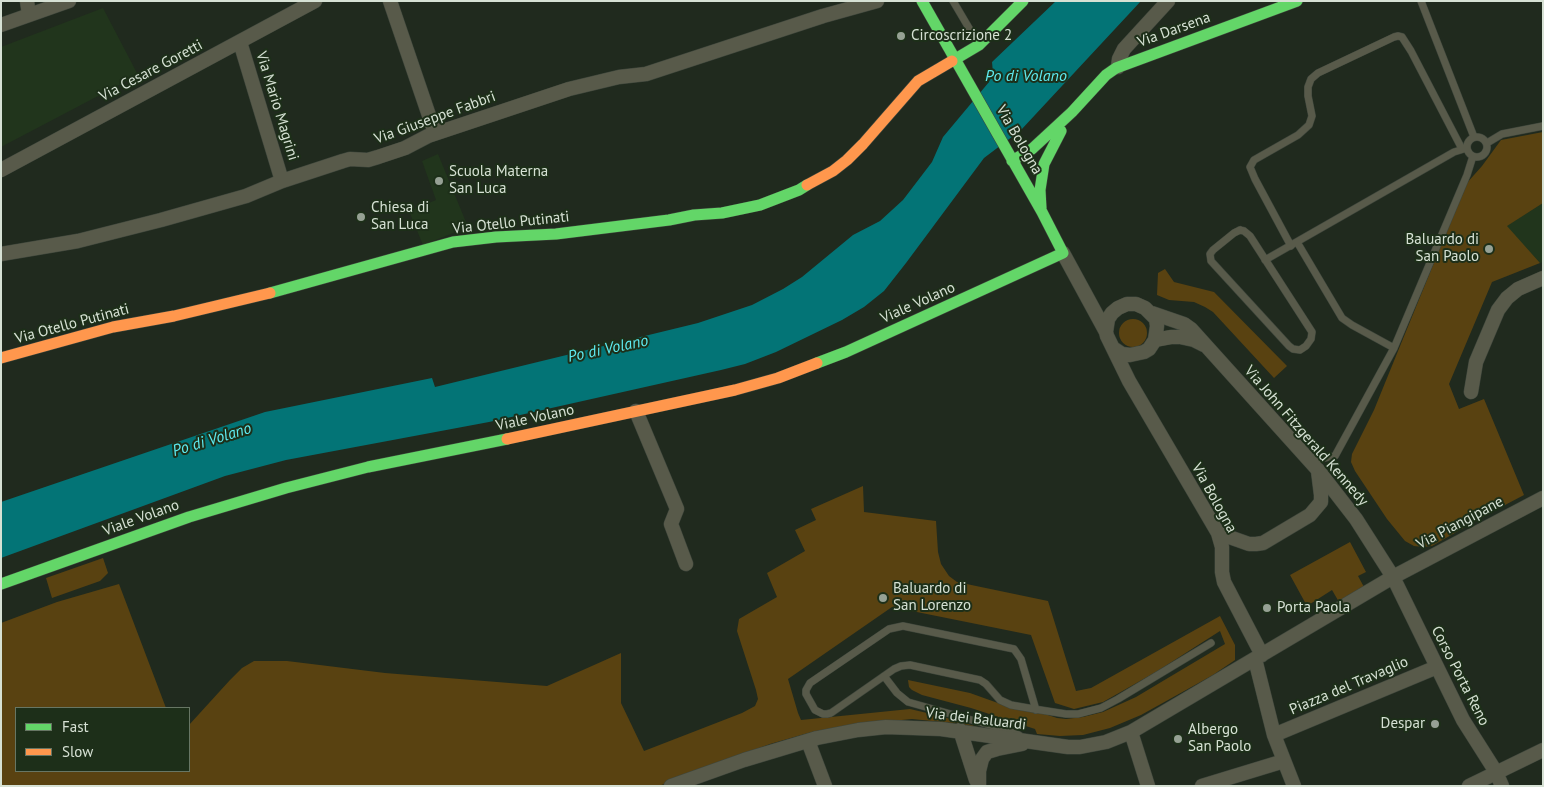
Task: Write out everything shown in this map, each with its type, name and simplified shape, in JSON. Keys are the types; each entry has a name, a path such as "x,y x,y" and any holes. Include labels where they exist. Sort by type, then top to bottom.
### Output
{"main road":[{"name":"Via Bologna","path":"922,1 1042,212 1063,253"},
{"name":"Via Otello Putinati","path":"1,358 113,327 174,316 287,289 453,242 488,237 556,234 669,220 694,215 722,213 760,205 799,190 833,171 863,144 918,81 979,46 1023,1"},
{"name":"Via Darsena","path":"1012,161 1032,150 1068,116 1106,75 1118,67 1297,1"},
{"name":"Via Darsena","path":"1042,212 1040,190 1044,164 1062,129 1088,94"},
{"name":"Viale Volano","path":"1,584 201,513 286,488 368,467 491,443 755,385 796,372 846,352 1063,253"}],"street":[{"path":"1,25 28,8 69,1"},
{"name":"Via Cesare Goretti","path":"1,170 315,1"},
{"path":"390,1 435,133"},
{"name":"Via Giuseppe Fabbri","path":"1,254 66,243 153,222 246,196 282,181 343,161 350,159 368,160 378,157 405,148 435,133 569,89 619,77 646,74 823,16 877,1"},
{"name":"Via Darsena","path":"1118,67 1119,59 1124,49 1168,1"},
{"name":"Via Mario Magrini","path":"240,42 282,181"},
{"name":"Via Bologna","path":"1063,253 1106,332 1106,336 1133,389 1218,533 1222,547 1224,582 1259,657 1274,735 1294,786"},
{"name":"Via Bologna","path":"1072,269 1097,300 1106,305 1118,308 1127,304 1136,304 1152,313"},
{"path":"1471,392 1476,362 1498,310 1507,298 1518,289 1543,278"},
{"path":"1106,332 1108,319 1112,312 1118,308"},
{"path":"1152,313 1156,319 1157,326 1155,340"},
{"name":"Via John Fitzgerald Kennedy","path":"1152,313 1184,324 1191,329 1318,470 1356,519 1393,578"},
{"name":"Via John Fitzgerald Kennedy","path":"1155,340 1180,337 1205,345"},
{"name":"Via Bologna","path":"1133,389 1131,377 1134,359 1149,348 1155,340"},
{"path":"1113,348 1122,354 1130,356 1139,354"},
{"path":"636,411 677,509 671,524 686,564"},
{"path":"1218,533 1249,544 1263,543 1310,515 1321,502 1318,470"},
{"name":"Via Piangipane","path":"1393,578 1543,498"},
{"path":"1259,657 1393,578"},
{"name":"Corso Porta Reno","path":"1393,578 1471,735 1496,772 1502,786"},
{"name":"Via dei Baluardi","path":"671,786 744,760 808,741 858,730 886,727 960,730 1035,743 1080,747 1106,742 1131,732 1259,657"},
{"name":"Piazza del Travaglio","path":"1274,735 1437,667"},
{"path":"960,730 978,786"},
{"path":"1131,732 1148,786"},
{"path":"808,741 825,786"},
{"path":"978,786 978,771 982,759 987,752 1035,743"},
{"path":"1469,786 1543,750"},
{"path":"1202,786 1284,761"}],"lane":[{"path":"953,1 979,46"},
{"path":"1421,1 1474,137"},
{"path":"1265,260 1294,244 1454,152 1464,149 1469,140 1474,137 1483,138 1487,143 1486,154 1478,157 1473,156 1464,149 1404,40 1398,36 1313,76 1308,87 1312,116 1309,126 1303,132 1254,160 1250,167 1255,179 1294,244 1342,318 1352,326 1394,348"},
{"path":"1487,143 1502,134 1543,126"},
{"path":"1307,458 1319,459 1334,456 1394,348 1467,175 1473,156"},
{"path":"1240,230 1250,236 1265,260 1312,332 1311,339 1300,350 1289,346 1209,258 1213,250 1240,230"},
{"path":"1036,710 1021,660 1014,649 903,626 889,629 807,686 806,694 815,710 827,714 894,669 905,665 972,678 986,684 996,696 1005,702 1036,710 1078,714 1101,708 1118,700 1211,643"},
{"path":"884,676 897,693 908,702 999,727 1035,743"}],"shaded area":[{"path":"103,8 138,75 1,147 1,47"},
{"path":"1543,132 1543,203 1507,226 1540,263 1492,282 1449,384 1459,409 1484,399 1524,495 1432,546 1414,546 1405,541 1387,519 1355,471 1351,462 1352,454 1374,410 1466,184 1501,140"},
{"name":"Scuola Materna San Luca","path":"438,154 468,227 423,245 409,211 436,200 422,161"},
{"path":"1543,203 1543,262 1540,263 1506,226"},
{"path":"1165,269 1174,282 1214,292 1287,366 1274,378 1213,312 1194,302 1169,300 1157,295 1158,273"},
{"path":"1133,319 1143,323 1147,333 1143,343 1133,347 1123,343 1119,333 1123,323"},
{"path":"863,486 864,512 936,521 938,552 941,564 949,576 957,582 1048,601 1076,691 1091,688 1220,616 1235,645 1235,660 1213,675 1141,715 1110,728 1083,735 1037,734 1035,729 971,708 922,695 909,687 908,680 970,693 1009,707 1039,712 1057,718 1083,717 1103,712 1136,697 1225,644 1220,631 1156,672 1103,702 1074,709 1055,703 1031,635 892,607 788,679 801,720 910,709 999,733 962,724 912,719 851,725 812,732 770,744 659,786 1,786 1,623 57,602 119,584 166,707 15,707 15,772 190,772 190,724 242,668 254,661 287,661 385,673 547,686 621,653 621,703 644,751 742,713 755,706 758,699 737,631 739,619 777,597 767,573 805,551 795,530 816,520 811,509"},
{"path":"1350,542 1366,572 1358,576 1364,587 1339,602 1332,590 1307,606 1290,575"},
{"path":"103,558 108,573 100,581 52,598 46,578"}],"water":[{"name":"Po di Volano","path":"1056,1 1141,1 1021,130 984,158 884,291 864,307 842,320 776,352 745,364 489,422 286,460 225,476 1,558 1,502 265,412 432,378 435,387 698,323 752,305 783,289 802,277 853,235 880,221 903,200 932,162 943,137 989,82 993,73 992,62"}],"traffic: fast":[{"path":"817,363 846,352 1063,253 1042,212 922,1"},
{"path":"952,61 979,45 1023,1"},
{"path":"1012,161 1032,149 1072,112 1106,75 1116,68 1297,1"},
{"path":"1041,208 1040,190 1044,164 1061,131"},
{"path":"270,293 453,242 496,237 556,234 669,220 694,215 722,213 760,205 807,185"},
{"path":"1,584 189,517 286,488 368,467 507,439"}],"traffic: slow":[{"path":"807,185 833,171 847,160 918,81 952,61"},
{"path":"1,358 113,327 174,316 270,293"},
{"path":"507,439 735,390 778,378 817,363"}],"place":[{"name":"Circoscrizione 2","path":"901,36"},
{"name":"Scuola Materna San Luca","path":"439,181"},
{"name":"Chiesa di San Luca","path":"361,217"},
{"name":"Baluardo di San Paolo","path":"1489,249"},
{"name":"Baluardo di San Lorenzo","path":"883,598"},
{"name":"Porta Paola","path":"1267,608"},
{"name":"Despar","path":"1435,724"},
{"name":"Albergo San Paolo","path":"1178,739"}]}
